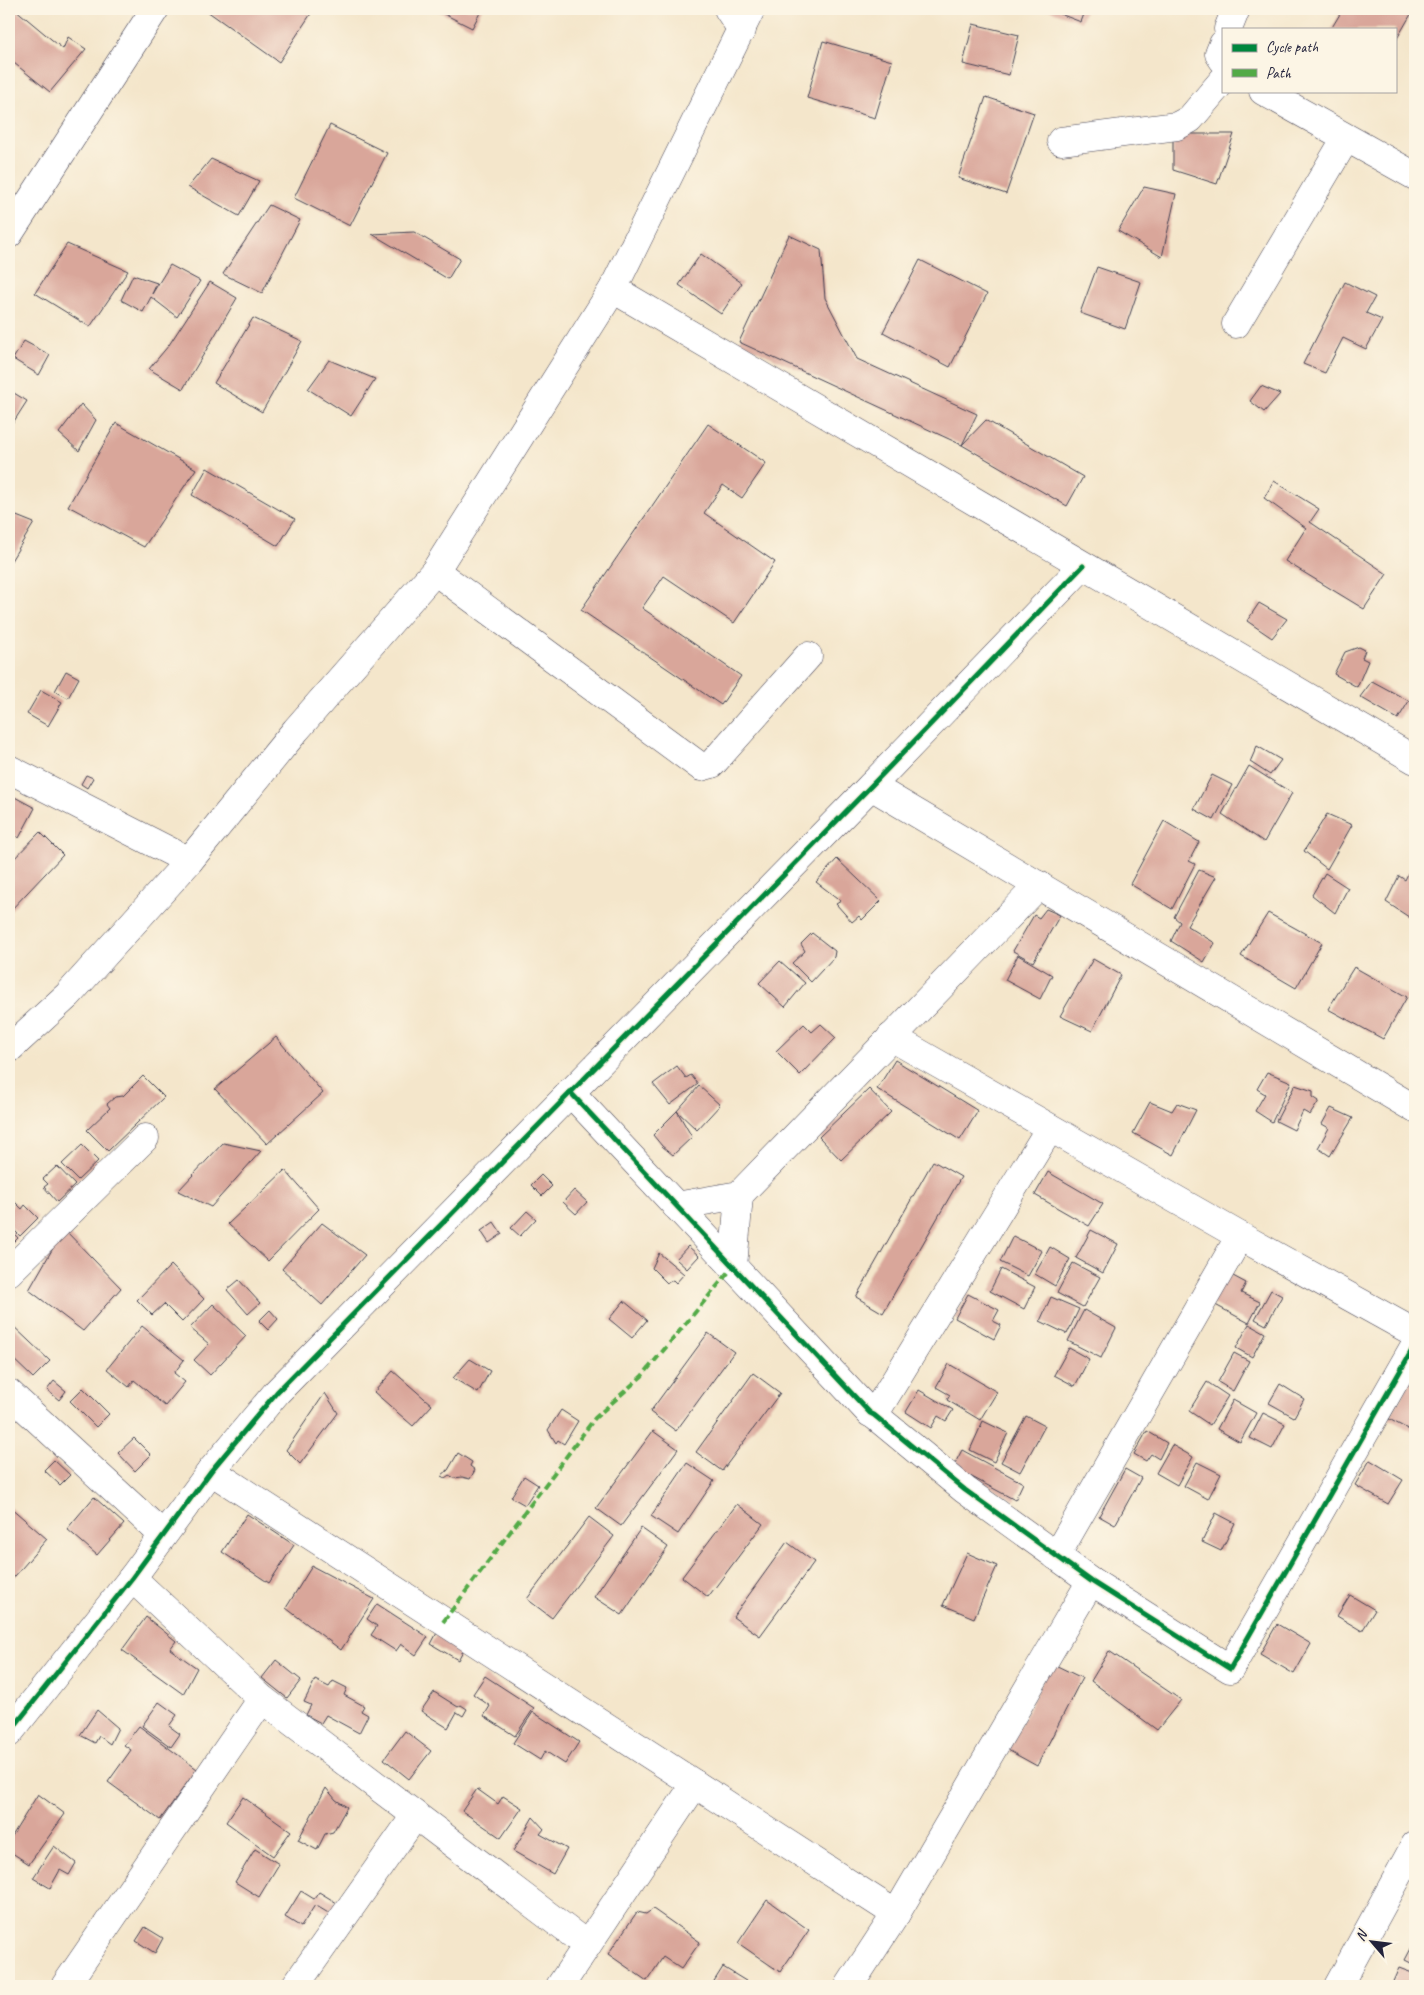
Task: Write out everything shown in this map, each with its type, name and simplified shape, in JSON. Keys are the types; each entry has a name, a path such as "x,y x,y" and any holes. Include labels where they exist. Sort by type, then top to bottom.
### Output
{"street":[{"path":"9,234 155,9"},
{"path":"1228,28 1236,9"},
{"path":"9,1049 68,995 189,861 296,730 435,570 613,290 741,16"},
{"path":"1222,46 1219,54 1222,58"},
{"path":"1062,141 1177,126 1190,119 1222,81"},
{"path":"1265,92 1415,176"},
{"path":"1236,324 1346,138"},
{"path":"613,290 1415,760"},
{"path":"9,1733 132,1578 211,1471 277,1392 871,786 1083,566"},
{"path":"435,570 701,766 712,764 808,656"},
{"path":"9,769 189,861"},
{"path":"871,786 1415,1110"},
{"path":"676,1206 739,1195 1039,886"},
{"path":"891,1037 1240,1236 1415,1332"},
{"path":"570,1092 870,1413 965,1490 1091,1581 1230,1669 1415,1345"},
{"path":"874,1415 1050,1128"},
{"path":"9,1272 146,1138"},
{"path":"733,1267 739,1195"},
{"path":"1056,1556 1240,1236"},
{"path":"9,1393 164,1535"},
{"path":"211,1471 896,1914"},
{"path":"132,1578 262,1699 587,1945"},
{"path":"849,1986 896,1914 1091,1581"},
{"path":"65,1986 262,1699"},
{"path":"560,1986 695,1784"},
{"path":"296,1986 415,1816"},
{"path":"1338,1986 1407,1878 1415,1845"}],"building":[{"path":"15,9 63,49 68,37 86,49 50,92 9,59 9,16"},
{"path":"209,9 314,9 279,62 207,11"},
{"path":"434,9 482,9 472,28"},
{"path":"1047,9 1086,9 1081,22"},
{"path":"1343,9 1414,9 1396,40 1396,28 1332,28"},
{"path":"973,24 1019,35 1009,75 963,64"},
{"path":"823,41 892,61 875,118 807,98"},
{"path":"986,97 1034,113 1006,194 958,178"},
{"path":"330,125 387,153 350,226 294,198"},
{"path":"1173,134 1234,134 1217,184 1173,170"},
{"path":"211,159 259,181 239,216 188,187"},
{"path":"1144,187 1176,194 1162,257 1118,231"},
{"path":"269,205 300,220 262,293 223,274"},
{"path":"414,232 460,259 448,279 372,234"},
{"path":"789,235 821,250 825,298 857,359 977,414 962,445 739,342"},
{"path":"67,244 128,271 90,327 35,293"},
{"path":"701,254 742,283 721,314 679,285"},
{"path":"920,260 987,294 950,367 883,332"},
{"path":"170,265 200,281 177,317 151,297 143,312 121,300 133,275 157,283 152,294"},
{"path":"1097,267 1141,282 1125,329 1080,313"},
{"path":"210,282 237,298 183,389 149,369 169,345"},
{"path":"1345,282 1375,297 1366,313 1382,320 1366,349 1343,338 1325,373 1303,364"},
{"path":"253,318 302,341 262,412 214,383"},
{"path":"24,341 50,355 39,375 13,359"},
{"path":"329,360 375,379 351,416 308,389"},
{"path":"1261,386 1280,394 1264,412 1250,401"},
{"path":"9,390 27,401 9,429"},
{"path":"81,404 96,420 79,451 59,433"},
{"path":"986,420 1083,477 1067,506 962,445"},
{"path":"116,423 196,469 144,547 68,506"},
{"path":"708,424 766,463 742,498 723,485 704,513 775,562 734,623 664,576 642,608 741,676 721,705 581,610"},
{"path":"207,468 295,519 278,546 192,495"},
{"path":"1274,481 1319,509 1310,522 1387,574 1364,609 1285,561 1306,528 1264,498"},
{"path":"9,513 34,523 9,564"},
{"path":"1259,603 1287,619 1272,638 1247,621"},
{"path":"1359,647 1365,650 1362,658 1368,661 1357,687 1334,674 1345,652"},
{"path":"66,671 79,678 68,698 55,691"},
{"path":"1372,681 1409,701 1398,719 1360,697"},
{"path":"41,690 62,702 48,726 27,714"},
{"path":"1257,746 1281,760 1270,775 1250,762"},
{"path":"1249,766 1292,793 1264,842 1222,814"},
{"path":"86,775 93,778 87,788 81,784"},
{"path":"1212,775 1232,785 1214,820 1194,809"},
{"path":"9,794 35,808 19,838 9,832"},
{"path":"1327,814 1352,825 1327,869 1304,851"},
{"path":"1164,821 1199,842 1189,861 1195,864 1172,909 1130,884"},
{"path":"40,832 63,855 9,912 9,864"},
{"path":"837,859 881,901 862,920 859,916 852,922 836,904 841,901 816,882"},
{"path":"1412,865 1415,866 1415,921 1386,902 1399,876 1405,880"},
{"path":"1199,870 1216,877 1187,926 1215,943 1204,962 1171,941 1180,922 1174,917"},
{"path":"1325,873 1348,888 1335,913 1312,895"},
{"path":"1046,909 1060,915 1033,962 1013,951 1034,915 1039,918"},
{"path":"1268,913 1322,943 1296,988 1241,956"},
{"path":"812,933 835,951 834,957 811,982 792,963 805,951 801,944"},
{"path":"1018,955 1052,975 1040,999 1005,980"},
{"path":"1093,959 1121,975 1092,1031 1060,1016"},
{"path":"780,961 805,983 785,1007 759,983"},
{"path":"1354,967 1407,997 1383,1039 1328,1009"},
{"path":"804,1024 812,1032 821,1024 836,1038 800,1075 776,1051"},
{"path":"276,1037 323,1093 267,1144 215,1089"},
{"path":"895,1060 978,1111 960,1140 877,1089"},
{"path":"677,1066 686,1078 691,1075 698,1084 670,1105 653,1084"},
{"path":"1267,1072 1291,1082 1272,1122 1255,1111 1265,1094 1257,1089"},
{"path":"143,1076 164,1097 108,1151 87,1130 110,1108 107,1104 115,1097 123,1096"},
{"path":"1295,1085 1313,1091 1313,1097 1319,1101 1310,1115 1303,1111 1294,1130 1276,1121"},
{"path":"699,1086 720,1105 697,1130 677,1111"},
{"path":"869,1089 891,1112 841,1160 819,1137"},
{"path":"1150,1102 1172,1111 1177,1103 1196,1110 1173,1155 1133,1133"},
{"path":"1331,1108 1353,1118 1330,1156 1318,1148 1329,1128 1322,1124"},
{"path":"677,1111 692,1137 673,1155 653,1135"},
{"path":"223,1143 261,1151 211,1207 178,1191"},
{"path":"82,1145 98,1161 78,1180 62,1164"},
{"path":"933,1161 961,1177 883,1313 856,1297"},
{"path":"57,1166 75,1185 57,1202 44,1187 48,1184 43,1179"},
{"path":"285,1170 319,1209 268,1261 228,1224"},
{"path":"1048,1172 1103,1204 1089,1226 1035,1195"},
{"path":"541,1175 552,1186 542,1196 531,1185"},
{"path":"574,1190 587,1202 576,1214 563,1202"},
{"path":"15,1202 22,1209 25,1205 38,1218 20,1236 9,1225 9,1209"},
{"path":"527,1211 536,1219 520,1236 511,1228"},
{"path":"494,1222 502,1234 489,1243 481,1231"},
{"path":"322,1223 365,1255 322,1305 282,1269"},
{"path":"9,1228 18,1238 9,1247"},
{"path":"64,1229 121,1288 83,1331 29,1290"},
{"path":"1091,1230 1118,1244 1103,1273 1076,1258"},
{"path":"1013,1236 1042,1251 1028,1276 1000,1262"},
{"path":"688,1246 699,1256 687,1269 676,1259"},
{"path":"1050,1247 1070,1259 1055,1286 1035,1274"},
{"path":"659,1253 684,1274 676,1283 673,1280 667,1283 652,1268"},
{"path":"1073,1263 1100,1277 1083,1307 1057,1293"},
{"path":"171,1265 204,1299 182,1322 164,1304 152,1315 137,1300"},
{"path":"1001,1269 1035,1287 1024,1309 990,1291"},
{"path":"1222,1270 1246,1283 1241,1293 1260,1302 1249,1323 1206,1300"},
{"path":"239,1280 260,1303 248,1314 227,1290"},
{"path":"1271,1290 1282,1296 1266,1325 1255,1319"},
{"path":"968,1294 999,1310 993,1321 1001,1325 994,1339 955,1318"},
{"path":"1051,1297 1079,1309 1067,1334 1040,1321"},
{"path":"624,1301 647,1320 632,1338 609,1319"},
{"path":"213,1304 246,1336 210,1375 194,1360 209,1344 190,1328"},
{"path":"270,1310 278,1319 268,1330 259,1321"},
{"path":"1084,1310 1116,1328 1101,1358 1068,1341"},
{"path":"9,1322 50,1361 33,1378 9,1355"},
{"path":"1249,1324 1265,1333 1252,1357 1236,1348"},
{"path":"142,1326 184,1360 174,1373 185,1382 165,1406 134,1380 129,1387 107,1369"},
{"path":"708,1333 734,1352 676,1431 650,1412"},
{"path":"1069,1348 1089,1359 1075,1386 1054,1375"},
{"path":"1234,1353 1249,1361 1233,1391 1218,1382"},
{"path":"470,1359 490,1371 478,1393 453,1378"},
{"path":"949,1364 997,1392 980,1420 947,1400 950,1395 936,1387"},
{"path":"393,1371 432,1405 413,1426 374,1392"},
{"path":"1415,1372 1415,1433 1389,1419"},
{"path":"753,1373 780,1393 722,1471 696,1452"},
{"path":"54,1381 66,1391 59,1400 47,1390"},
{"path":"1207,1382 1228,1396 1210,1425 1189,1411"},
{"path":"1280,1384 1304,1399 1294,1417 1269,1403"},
{"path":"83,1388 109,1414 96,1427 70,1401"},
{"path":"919,1390 953,1410 946,1421 938,1416 931,1428 906,1412"},
{"path":"325,1393 338,1413 300,1464 286,1450"},
{"path":"1233,1400 1256,1413 1240,1442 1217,1429"},
{"path":"561,1410 578,1421 564,1444 558,1440 556,1443 548,1430"},
{"path":"1263,1413 1285,1424 1272,1449 1250,1438"},
{"path":"1026,1416 1045,1426 1020,1472 1001,1462"},
{"path":"983,1421 1008,1433 994,1462 970,1450"},
{"path":"653,1431 678,1449 621,1526 596,1508"},
{"path":"1147,1431 1167,1443 1159,1459 1151,1454 1146,1461 1134,1454"},
{"path":"134,1438 151,1455 135,1471 118,1453"},
{"path":"1172,1445 1193,1457 1177,1485 1156,1473"},
{"path":"962,1450 1023,1483 1015,1500 953,1467"},
{"path":"458,1453 472,1462 470,1466 475,1470 470,1479 454,1478 449,1475 445,1478 441,1476 448,1470"},
{"path":"54,1460 70,1475 60,1485 44,1470"},
{"path":"1370,1460 1403,1480 1388,1504 1355,1485"},
{"path":"1197,1462 1221,1474 1208,1499 1184,1486"},
{"path":"687,1463 714,1481 678,1534 651,1516"},
{"path":"1125,1469 1141,1478 1115,1525 1099,1516"},
{"path":"524,1476 538,1485 525,1505 511,1497"},
{"path":"94,1497 124,1524 97,1555 67,1529"},
{"path":"737,1504 763,1524 708,1597 682,1577"},
{"path":"9,1506 47,1539 9,1583"},
{"path":"1216,1513 1235,1523 1221,1551 1202,1542"},
{"path":"247,1514 294,1545 269,1583 222,1552"},
{"path":"589,1517 614,1536 552,1618 527,1599"},
{"path":"641,1528 668,1547 622,1615 594,1597"},
{"path":"787,1542 814,1562 760,1636 733,1617"},
{"path":"967,1553 997,1566 974,1618 943,1605"},
{"path":"312,1566 374,1599 341,1650 286,1608"},
{"path":"1350,1595 1375,1610 1362,1631 1337,1616"},
{"path":"377,1604 428,1637 416,1655 401,1644 396,1651 371,1635 377,1626 367,1619"},
{"path":"146,1617 176,1641 170,1649 197,1668 183,1694 122,1650"},
{"path":"1277,1624 1311,1644 1294,1674 1260,1654"},
{"path":"438,1631 465,1647 458,1660 431,1644"},
{"path":"1109,1651 1181,1700 1157,1730 1091,1681"},
{"path":"276,1660 301,1680 287,1698 262,1678"},
{"path":"1051,1663 1082,1678 1037,1766 1008,1750"},
{"path":"485,1676 534,1708 515,1736 484,1716 490,1706 473,1694"},
{"path":"315,1680 329,1687 333,1681 347,1688 344,1695 364,1706 361,1711 368,1715 359,1733 326,1715 321,1723 306,1715 311,1705 304,1702"},
{"path":"434,1692 458,1707 461,1705 467,1709 463,1716 457,1712 448,1728 421,1711"},
{"path":"159,1702 177,1715 169,1726 180,1734 171,1747 142,1726"},
{"path":"97,1710 118,1728 110,1744 99,1736 95,1743 80,1735"},
{"path":"533,1712 579,1742 565,1764 545,1751 540,1760 513,1743"},
{"path":"139,1726 197,1769 160,1820 108,1782 131,1750 124,1745"},
{"path":"405,1731 431,1751 409,1779 384,1759"},
{"path":"326,1788 336,1800 347,1807 333,1832 325,1834 317,1850 298,1840"},
{"path":"477,1789 498,1804 503,1796 522,1808 501,1838 462,1811"},
{"path":"38,1794 65,1814 29,1864 9,1851 9,1841"},
{"path":"243,1797 291,1831 273,1856 226,1822"},
{"path":"533,1817 544,1829 540,1834 567,1849 553,1874 513,1851"},
{"path":"54,1846 76,1863 69,1875 60,1870 50,1888 33,1878"},
{"path":"255,1849 279,1864 259,1897 235,1882"},
{"path":"301,1891 314,1899 319,1892 337,1903 330,1914 315,1905 301,1927 285,1917"},
{"path":"767,1900 809,1930 780,1972 738,1943"},
{"path":"653,1909 700,1942 681,1969 663,1957 647,1981 608,1954 637,1912 646,1914"},
{"path":"145,1927 163,1938 155,1953 136,1941"},
{"path":"1415,1941 1415,1965 1405,1960"},
{"path":"723,1967 754,1986 711,1986"},
{"path":"1399,1968 1415,1974 1415,1986 1391,1986"}],"marked path":[{"path":"443,1622 595,1418 642,1376 733,1267"}],"cycle path":[{"path":"9,1733 132,1578 211,1471 277,1392 871,786 1083,566"},
{"path":"570,1092 870,1413 965,1490 1091,1581 1230,1669 1415,1345"}]}
